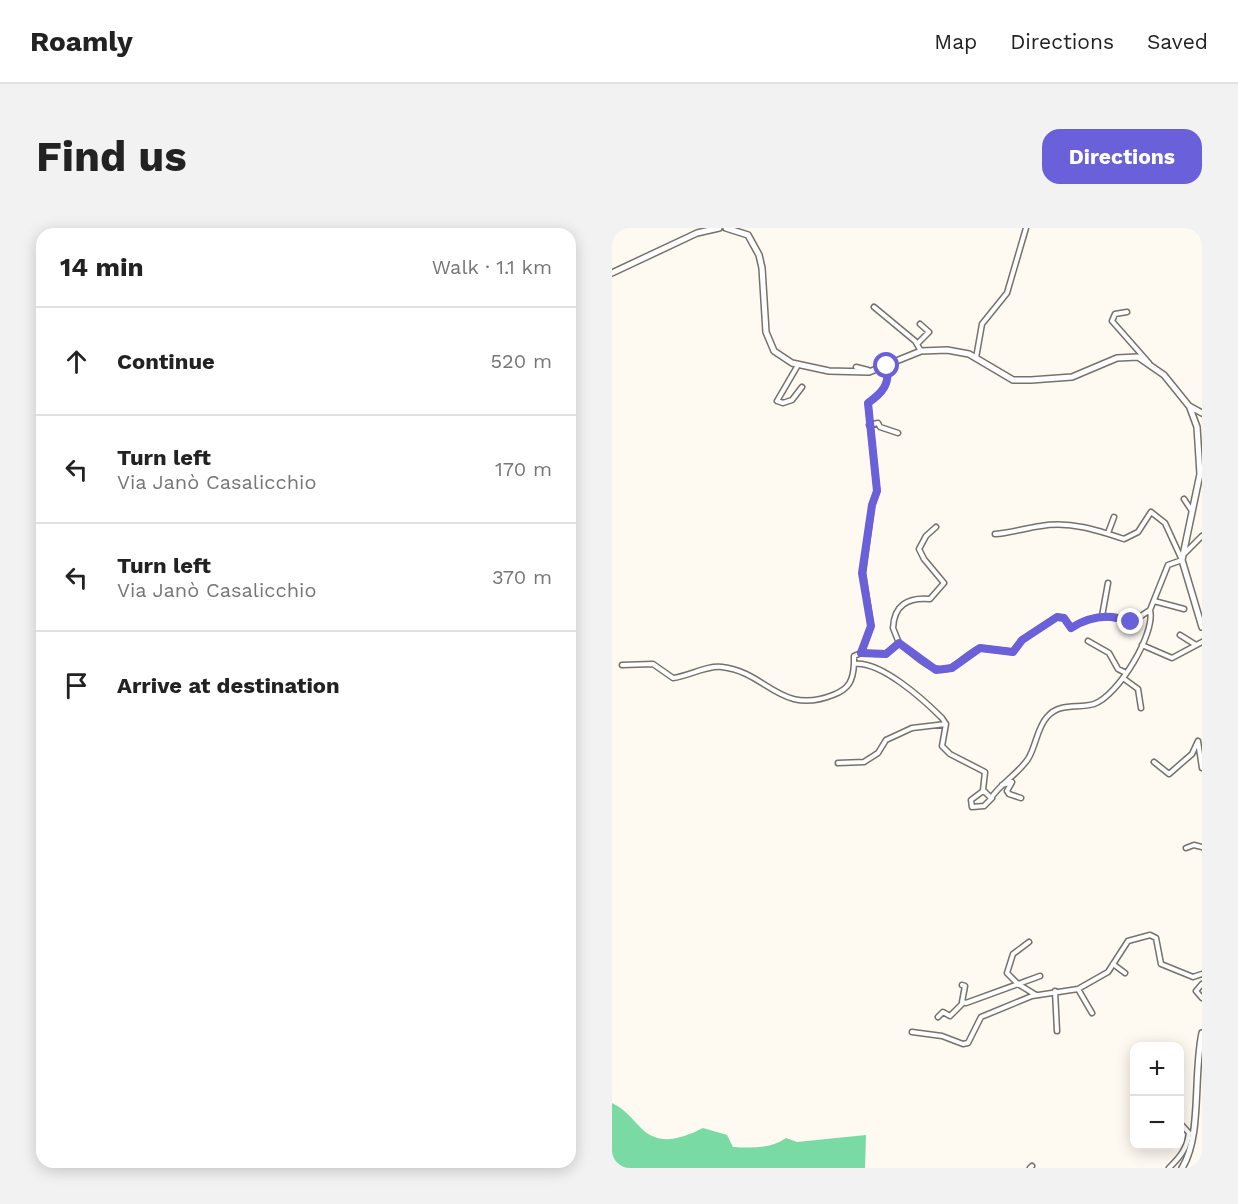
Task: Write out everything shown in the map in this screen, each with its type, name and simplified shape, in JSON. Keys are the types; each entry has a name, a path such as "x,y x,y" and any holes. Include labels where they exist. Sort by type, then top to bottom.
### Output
{"main road":[{"path":"612,273 697,233 719,228"},
{"path":"726,228 748,235 759,255 769,339 780,357 798,364 850,373 872,371 921,351 959,351 976,358 1013,380 1072,377 1117,358 1138,357 1164,375 1189,406 1197,427 1200,474 1182,558 1202,627"},
{"path":"1189,406 1202,414 1197,427"},
{"path":"1199,445 1202,434"},
{"path":"1182,1168 1193,1157 1198,1142 1202,1033"}],"street":[{"path":"976,358 982,324 1007,293 1026,228"},
{"path":"874,308 918,344 921,351"},
{"path":"1127,312 1115,314 1112,321 1149,363"},
{"path":"918,344 929,333 920,324"},
{"path":"798,364 777,401 783,403 792,400 801,387"},
{"path":"861,653 871,626 862,573 872,505 877,491 868,403 883,392 888,379 887,366"},
{"path":"856,367 872,371"},
{"path":"869,425 878,423 880,427 898,433"},
{"path":"1184,499 1192,512"},
{"path":"995,534 1015,533 1040,526 1064,524 1108,533 1124,539 1138,532 1147,520 1147,515 1155,513 1165,523 1182,558"},
{"path":"1108,533 1114,516"},
{"path":"936,527 926,536 920,549 924,559 945,583 930,599 916,598 901,605 893,628 899,643 936,670 948,669 980,648 1013,652 1022,640 1057,617 1064,618 1071,628 1083,621 1102,616 1131,622 1150,610 1168,565 1182,558 1202,536"},
{"path":"1102,616 1108,583"},
{"path":"1154,601 1184,609"},
{"path":"946,724 942,746 950,754 985,772 983,791 970,800 972,807 988,804 992,795 1001,785 1016,775 1030,755 1047,716 1068,705 1095,704 1117,687 1142,645 1153,619 1150,610"},
{"path":"1180,635 1197,645"},
{"path":"1088,641 1109,653 1118,669 1126,673"},
{"path":"1142,645 1172,658 1202,642"},
{"path":"622,665 653,664 673,678 721,666 762,682 785,698 816,702 841,692 850,684 854,656 861,653 886,654 899,643"},
{"path":"854,664 863,662 898,681 925,701 946,724"},
{"path":"1123,678 1138,689 1140,708"},
{"path":"838,763 864,762 878,753 886,740 912,728 946,724"},
{"path":"1154,762 1169,774 1192,754 1198,741 1202,768"},
{"path":"1001,785 1012,782 1007,791 1021,798"},
{"path":"983,791 990,798 992,795"},
{"path":"1186,848 1194,845 1202,847"},
{"path":"912,1032 924,1032 963,1044 968,1043 973,1037 976,1022 981,1017 1036,995 1078,989 1108,972 1128,941 1150,935 1156,938 1159,959 1165,968 1193,977 1202,974"},
{"path":"1029,942 1009,960 1007,973 1018,984 1036,995"},
{"path":"1113,964 1125,973"},
{"path":"938,1017 943,1012 950,1016 964,1003 1041,976"},
{"path":"1202,984 1196,991 1202,998"},
{"path":"962,985 965,986 964,1003"},
{"path":"1078,989 1092,1013"},
{"path":"1055,991 1057,1031"},
{"path":"1169,1168 1180,1157 1188,1143 1189,1133 1184,1128"}],"green space":[{"path":"612,1103 648,1134 663,1139 687,1135 703,1128 727,1135 733,1147 767,1146 786,1138 797,1142 866,1135 865,1168 612,1168"}],"route":[{"path":"887,366 888,379 883,392 868,403 867,410 877,491 872,505 862,573 862,584 871,626 861,653 883,655 899,643 936,670 948,669 980,648 1013,652 1022,640 1057,617 1064,618 1071,628 1083,621 1104,615 1131,622"}]}
